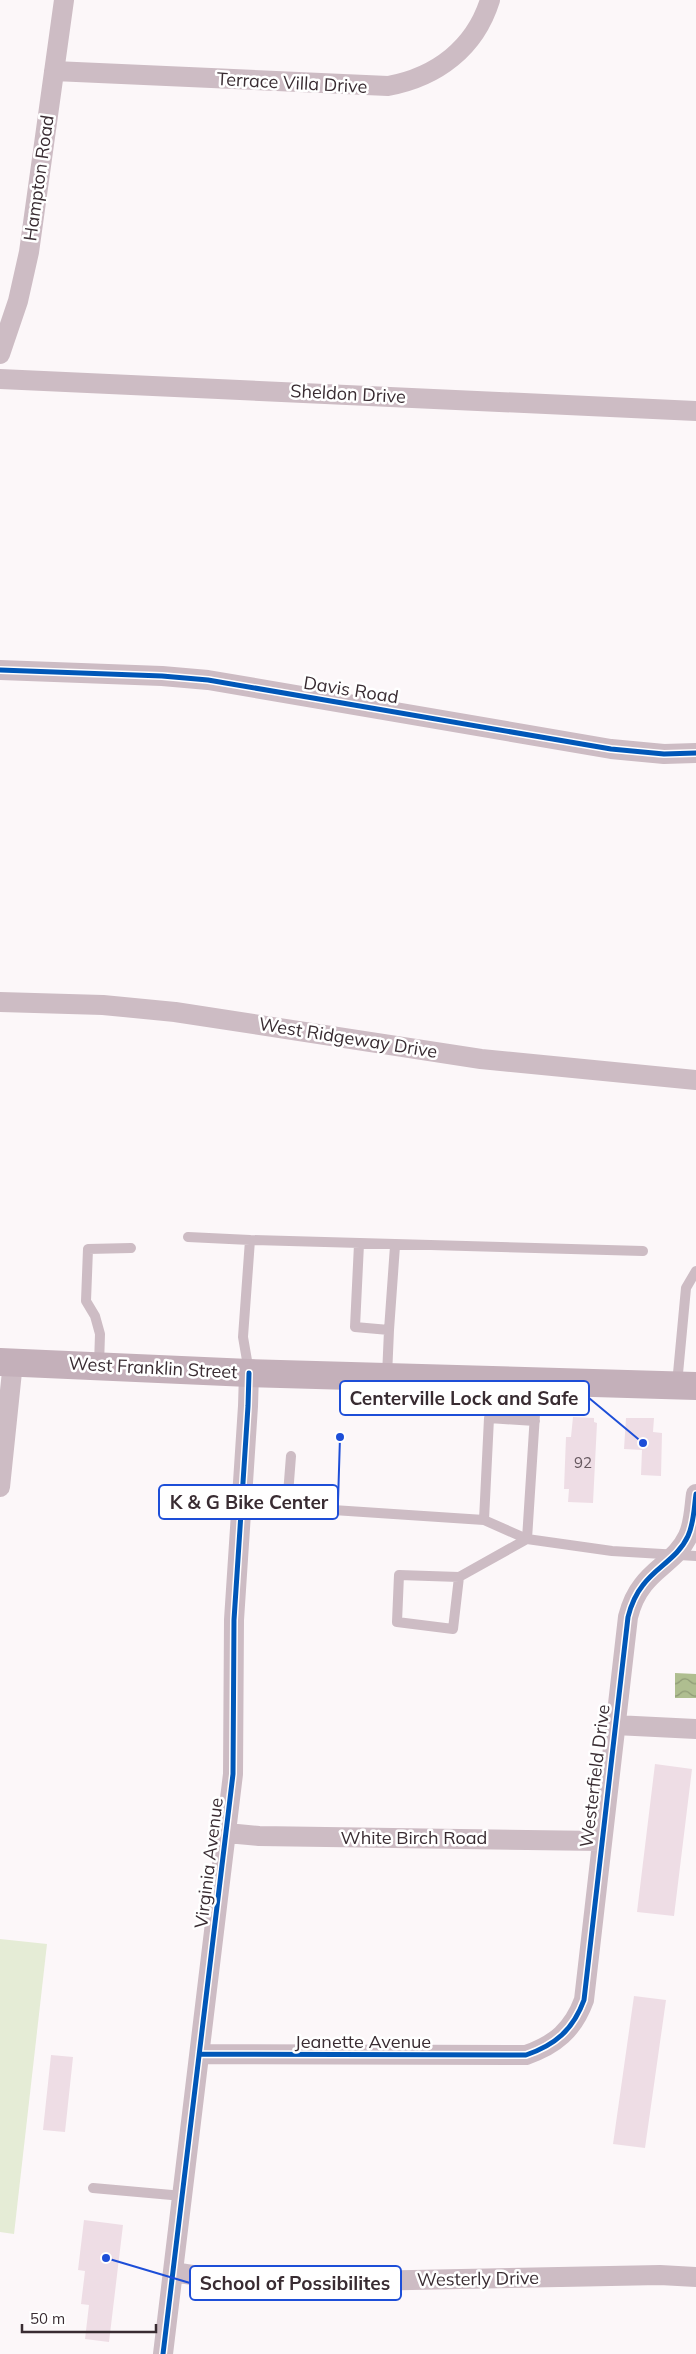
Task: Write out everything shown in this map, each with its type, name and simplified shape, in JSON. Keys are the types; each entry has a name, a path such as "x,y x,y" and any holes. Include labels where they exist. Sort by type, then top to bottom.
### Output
{"main road":[{"name":"West Franklin Street","path":"6,1362 249,1373 686,1386"}],"street":[{"name":"Hampton Road","path":"0,354 18,301 29,252 64,0"},
{"name":"Terrace Villa Drive","path":"54,71 388,86 408,83 429,74 452,59 476,31 490,0"},
{"name":"Sheldon Drive","path":"0,379 696,411"},
{"name":"Davis Road","path":"0,670 162,676 208,680 611,749 664,754 696,753"},
{"name":"West Ridgeway Drive","path":"0,1002 103,1005 175,1012 481,1059 696,1080"},
{"path":"0,1487 6,1362"},
{"name":"Virginia Avenue","path":"163,2354 233,1774 234,1620 249,1373"},
{"name":"Westerfield Drive","path":"526,2055 545,2048 558,2040 571,2027 579,2014 584,2000 628,1617 634,1597 644,1584 675,1556 693,1532 696,1494"},
{"path":"615,1725 696,1729"},
{"name":"White Birch Road","path":"227,1834 601,1841"},
{"name":"Jeanette Avenue","path":"200,2054 526,2055"},
{"name":"Westerly Drive","path":"173,2272 224,2280 265,2283 660,2275 695,2277"}],"lane":[{"path":"188,1237 395,1246 643,1251"},
{"path":"249,1373 243,1337 250,1240"},
{"path":"359,1244 355,1327 389,1330"},
{"path":"387,1376 395,1246"},
{"path":"99,1366 100,1334 95,1316 86,1301 88,1249 131,1248"},
{"path":"686,1386 686,1288 696,1271"},
{"path":"527,1539 538,1381"},
{"path":"484,1520 489,1418 535,1421"},
{"path":"288,1507 291,1456"},
{"path":"242,1504 484,1520 527,1539 612,1551 696,1556"},
{"path":"459,1577 453,1629 398,1622 399,1575 459,1577 527,1539"},
{"path":"93,2188 183,2196"}],"shaded area":[{"path":"0,1939 47,1944 14,2234 0,2232"}],"water":[{"path":"675,1673 696,1674 696,1698 675,1698"}],"building":[{"path":"573,1417 594,1418 594,1422 597,1423 593,1503 568,1502 569,1489 564,1489 566,1437 571,1437"},
{"path":"626,1418 654,1418 653,1432 662,1433 661,1476 641,1475 642,1450 624,1449"},
{"path":"655,1764 692,1769 674,1916 637,1912"},
{"path":"634,1996 666,2000 645,2148 613,2144"},
{"path":"51,2055 73,2057 65,2132 43,2130"},
{"path":"84,2220 123,2225 109,2342 85,2339 89,2305 81,2304 85,2271 78,2270"}],"cycle path":[{"path":"0,670 162,676 208,680 611,749 664,754 696,753"},
{"path":"163,2354 233,1774 234,1620 249,1373"},
{"path":"200,2054 526,2055 546,2046 562,2035 580,2011 584,2000 630,1608 640,1589 648,1579 684,1544 693,1521 696,1494"}],"place":[{"name":"K & G Bike Center","path":"340,1437"},
{"name":"Centerville Lock and Safe","path":"643,1443"},
{"name":"School of Possibilites","path":"106,2258"}]}
